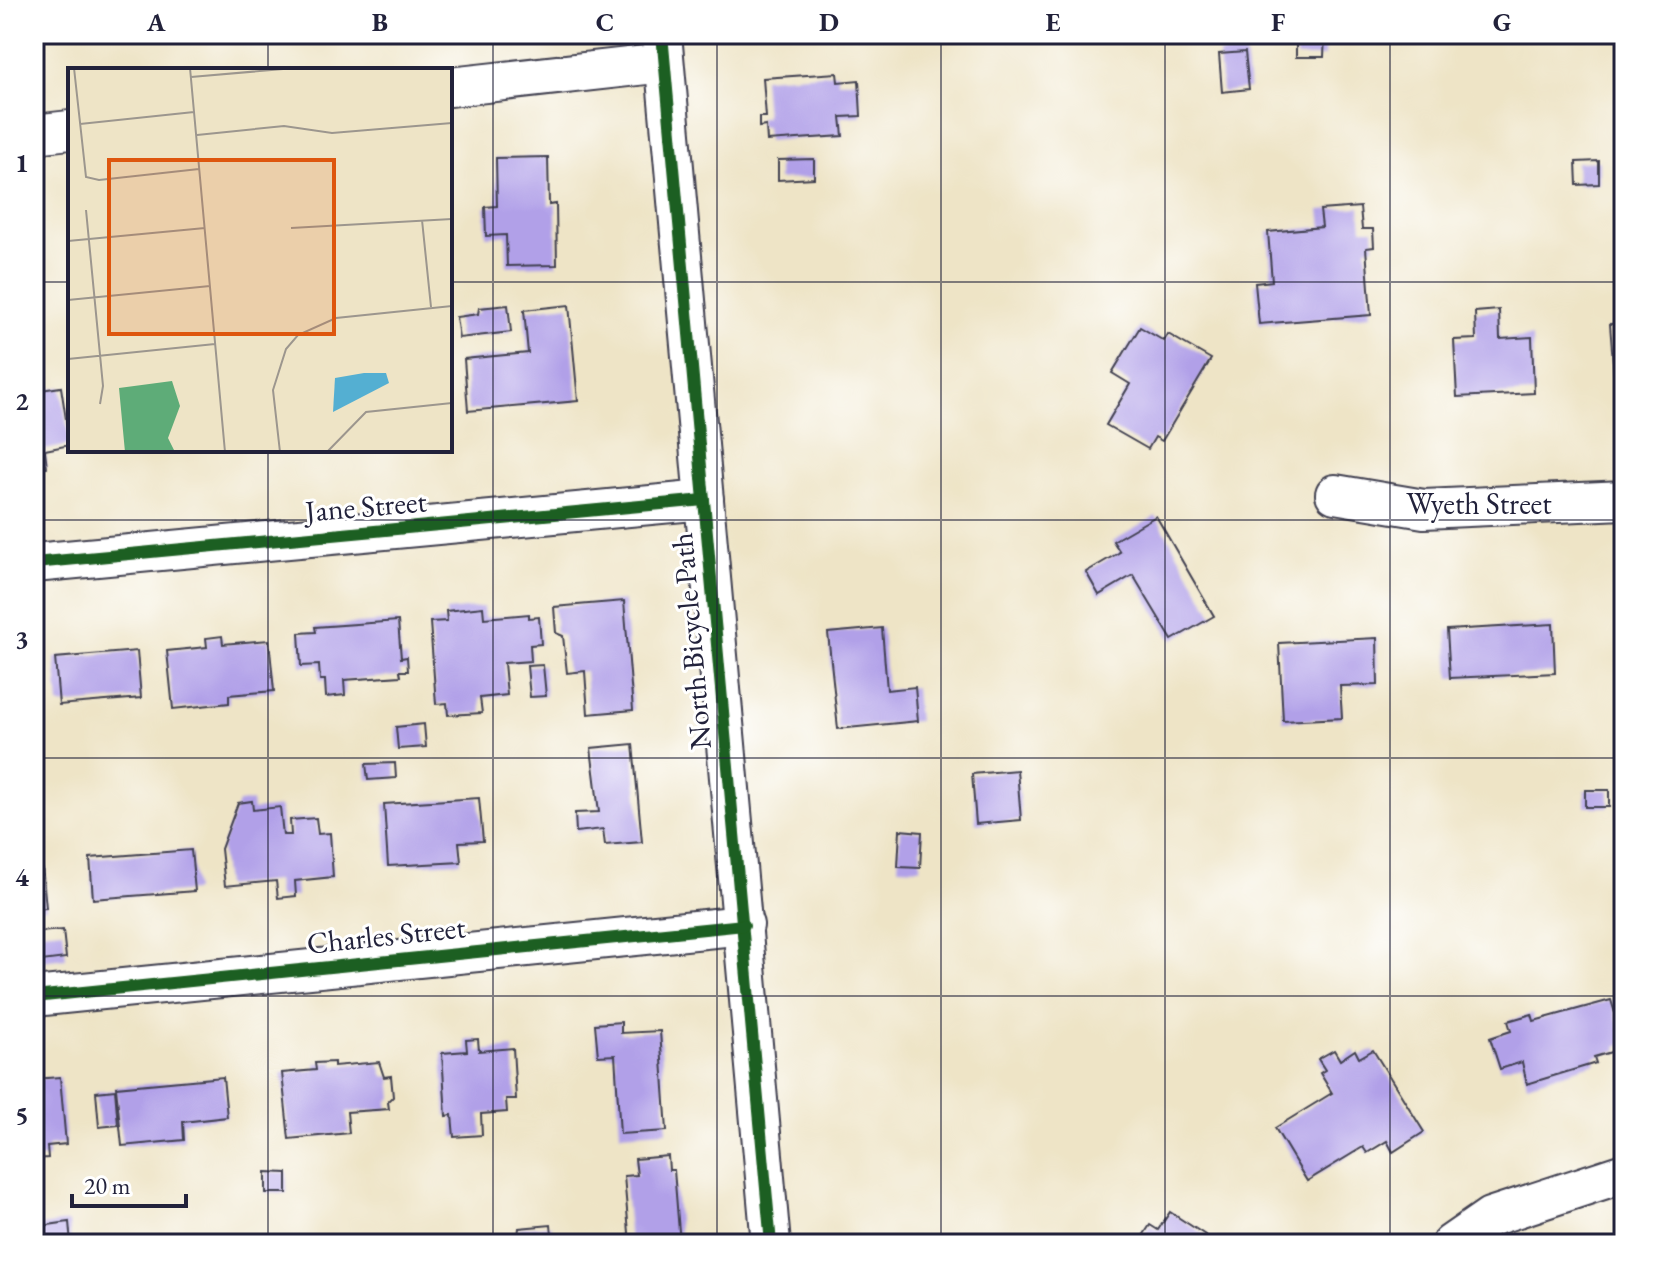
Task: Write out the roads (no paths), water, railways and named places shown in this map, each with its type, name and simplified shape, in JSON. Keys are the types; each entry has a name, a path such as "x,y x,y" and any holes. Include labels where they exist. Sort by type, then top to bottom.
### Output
{"street":[{"path":"452,87 663,49"},
{"name":"North Bicycle Path","path":"663,49 771,1244"},
{"path":"34,134 68,130"},
{"name":"Wyeth Street","path":"1335,494 1424,509 1624,500"},
{"name":"Jane Street","path":"34,563 704,500"},
{"name":"Charles Street","path":"34,997 744,925"},
{"path":"1451,1244 1490,1217 1624,1173"}]}
